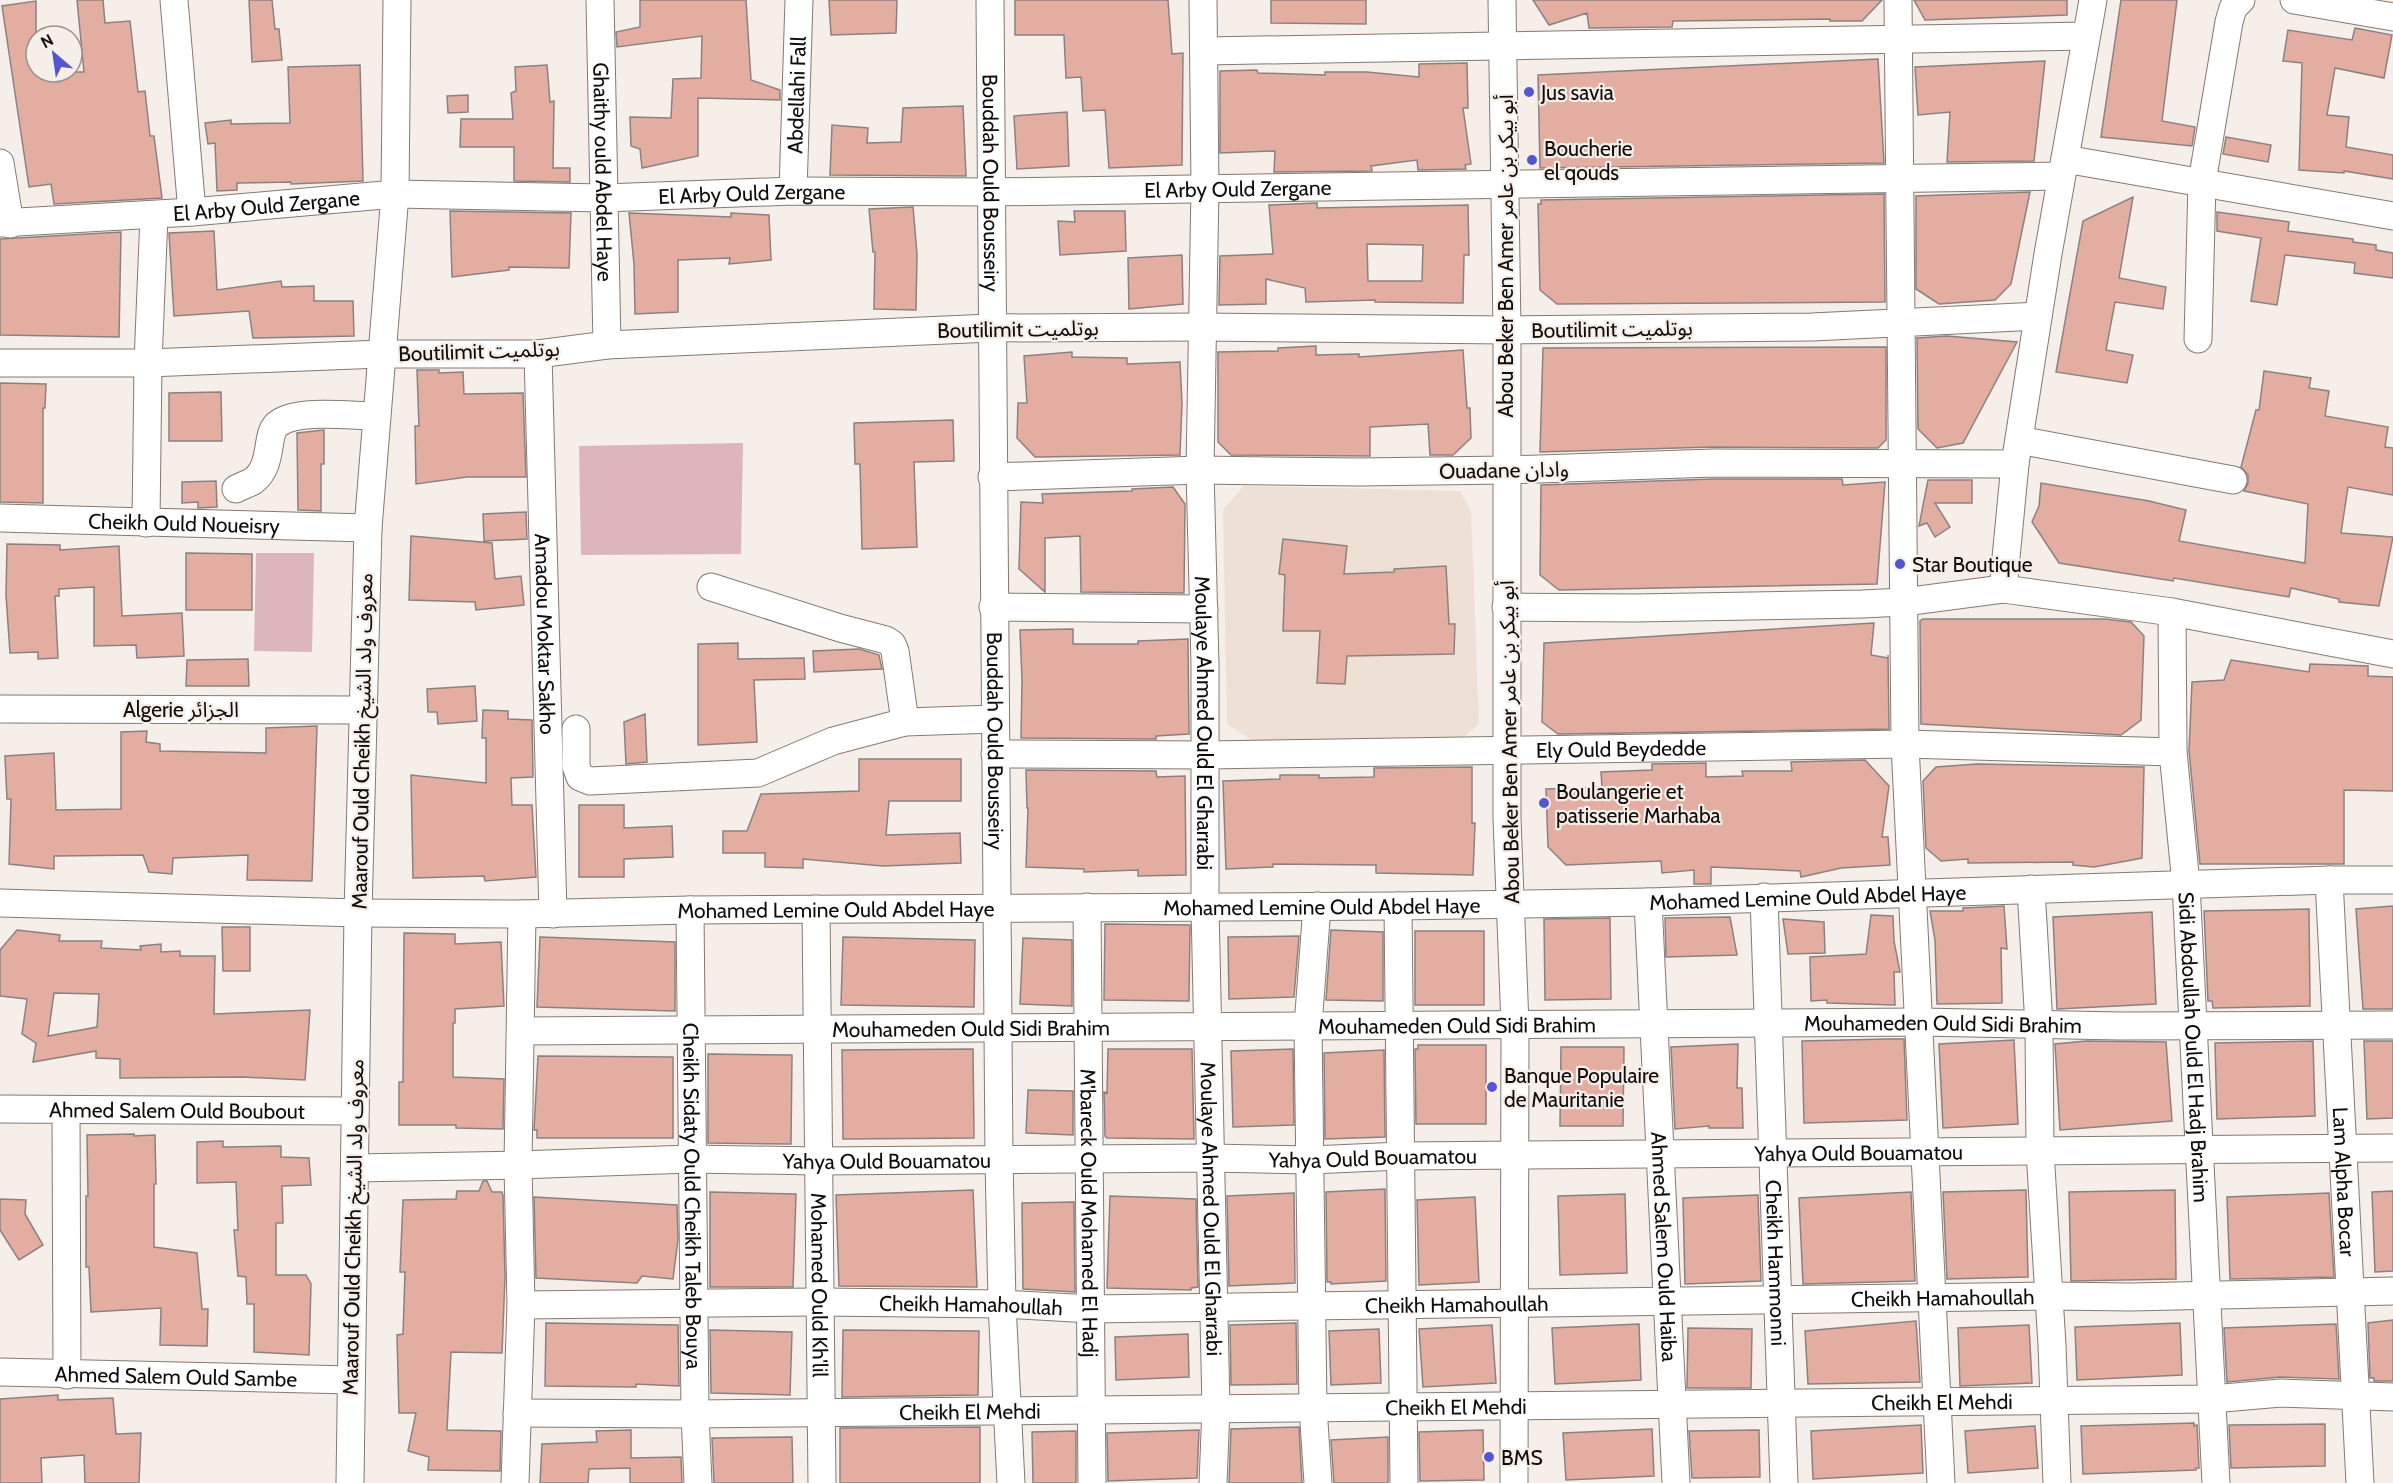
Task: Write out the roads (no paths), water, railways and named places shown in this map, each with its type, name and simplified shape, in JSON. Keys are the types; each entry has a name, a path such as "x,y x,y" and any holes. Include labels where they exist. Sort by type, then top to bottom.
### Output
{"street":[{"path":"174,0 192,212"},
{"name":"Maarouf Ould Cheikh معروف ولد الشيخ","path":"350,1483 358,913 368,528 395,194 397,0"},
{"name":"Ghaithy ould Abdel Haye","path":"600,0 607,345"},
{"name":"Abdellahi Fall","path":"793,191 799,0"},
{"name":"Bouddah Ould Bousseiry","path":"990,0 994,754 999,1160 1002,1304 1011,1483"},
{"name":"Moulaye Ahmed Ould El Gharrabi","path":"1203,0 1205,188 1200,470 1206,755 1205,907 1214,1307 1214,1483"},
{"name":"Abou Beker Ben Amer أبو بيكر بن عامر","path":"1502,0 1507,750 1515,1025 1514,1483"},
{"path":"1898,0 1905,744 1941,1483"},
{"path":"2003,589 2017,452 2063,167 2093,0"},
{"path":"2198,339 2202,182 2229,22 2233,8 2241,0"},
{"path":"2294,0 2393,17"},
{"path":"1205,51 1503,44 2086,36"},
{"path":"0,163 5,224"},
{"name":"El Arby Ould Zergane","path":"5,224 154,215 395,194 604,198 793,191 992,192 1899,180 2063,167 2202,182 2393,216"},
{"path":"146,523 148,363 154,215"},
{"name":"Boutilimit بوتلميت","path":"0,363 148,363 381,354 538,354 607,345 991,328 1202,327 1506,330 1812,327 2038,316"},
{"name":"Amadou Moktar Sakho","path":"538,354 553,914"},
{"path":"236,489 253,481 263,469 276,424 298,416 376,416"},
{"name":"Ouadane وادان","path":"992,477 1200,470 1359,472 1713,463 1903,462 2017,452 2233,480"},
{"name":"Cheikh Ould Noueisry","path":"0,518 368,528"},
{"path":"711,587 840,628 886,640 892,644 895,651 905,722"},
{"path":"1506,607 1635,608 1904,602 2003,589 2172,612 2393,654"},
{"path":"993,607 1204,609"},
{"name":"Sidi Abdoullah Ould El Hadj Brahim","path":"2172,612 2173,752 2186,884 2216,1483"},
{"name":"Algerie الجزائر","path":"0,709 363,710"},
{"path":"576,729 576,766 580,777 590,781 758,773 833,741 905,722 995,719"},
{"name":"Ely Ould Beydedde","path":"994,754 1206,755 1905,744 2173,752"},
{"name":"Lam Alpha Bocar","path":"2329,880 2360,1483"},
{"name":"Mohamed Lemine Ould Abdel Haye","path":"358,913 553,914 690,910 1398,906 1648,902 2186,884 2393,880"},
{"path":"2031,889 2039,1025 2040,1151 2057,1483"},
{"name":"Cheikh Hammonni","path":"1764,897 1784,1483"},
{"name":"Ahmed Salem Ould Haiba","path":"1648,902 1676,1483"},
{"path":"0,903 358,913"},
{"path":"1317,906 1308,1026 1313,1407 1318,1483"},
{"path":"1398,906 1404,1483"},
{"name":"M'bareck Ould Mohamed El Hadj","path":"1088,908 1092,1483"},
{"name":"Mohamed Ould Kh'lil","path":"816,909 822,1483"},
{"name":"Cheikh Sidaty Ould Cheikh Taleb Bouya","path":"690,910 691,1159 698,1483"},
{"path":"515,1483 521,1305 518,1166 522,914"},
{"name":"Mouhameden Ould Sidi Brahim","path":"521,1032 1920,1022 2193,1027 2393,1025"},
{"name":"Ahmed Salem Ould Boubout","path":"0,1109 355,1111"},
{"path":"66,1110 67,1375"},
{"name":"Yahya Ould Bouamatou","path":"355,1168 518,1166 691,1159 818,1161 1210,1158 1311,1160 1401,1156 2393,1148"},
{"name":"Cheikh Hamahoullah","path":"521,1305 820,1302 1002,1304 1091,1309 2049,1296 2131,1297 2393,1291"},
{"name":"Ahmed Salem Ould Sambe","path":"0,1372 351,1380"},
{"name":"Cheikh El Mehdi","path":"517,1413 695,1414 2054,1401 2212,1399 2281,1393 2393,1397"}],"place":[{"name":"Jus savia","path":"1529,92"},
{"name":"Boucherie el qouds","path":"1532,160"},
{"name":"Star Boutique","path":"1900,564"},
{"name":"Boulangerie et patisserie Marhaba","path":"1544,803"},
{"name":"Banque Populaire de Mauritanie","path":"1492,1087"},
{"name":"BMS","path":"1489,1457"}]}
